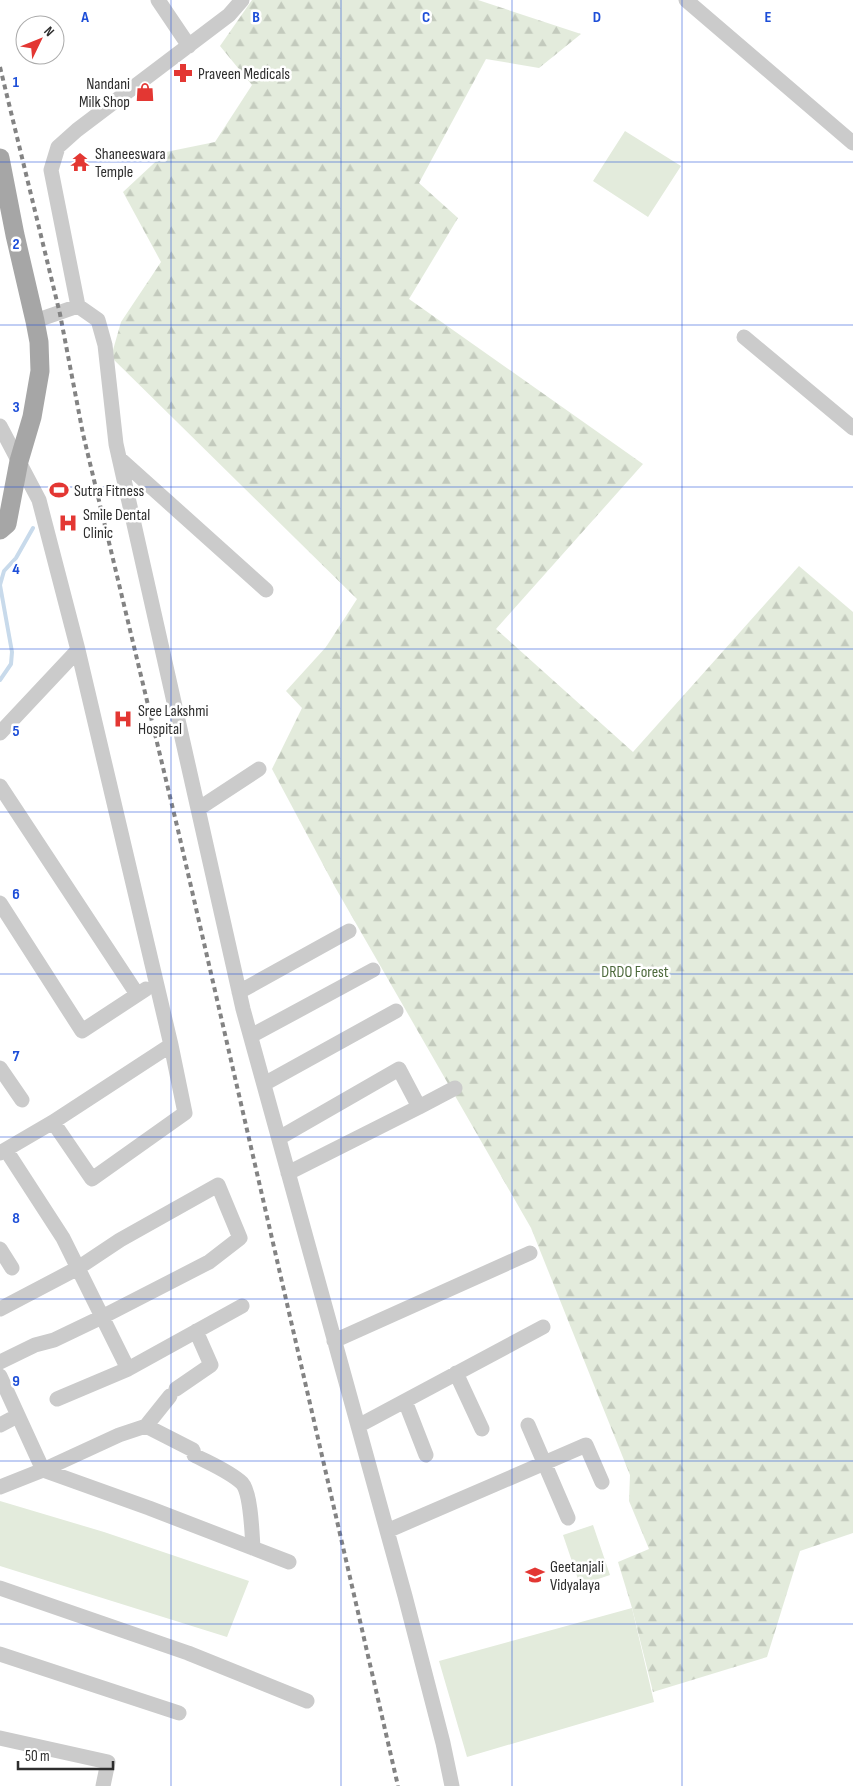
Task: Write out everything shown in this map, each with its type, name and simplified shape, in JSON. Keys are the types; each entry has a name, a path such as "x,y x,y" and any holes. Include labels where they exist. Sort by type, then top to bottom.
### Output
{"main road":[{"path":"0,530 7,524 19,461 32,417 40,371 39,342 1,165"}],"street":[{"path":"158,0 189,46"},
{"path":"242,0 229,16 76,130 58,147 51,170 78,306 98,320 105,345 116,444 239,992 444,1743 452,1786"},
{"path":"686,0 853,143"},
{"path":"35,321 78,306"},
{"path":"744,337 853,428"},
{"path":"0,426 39,500 78,650 171,1045 184,1113 92,1179 54,1122"},
{"path":"119,458 266,590"},
{"path":"0,733 78,650"},
{"path":"198,809 259,768"},
{"path":"0,786 137,994"},
{"path":"0,904 82,1031 156,982"},
{"path":"239,992 349,930"},
{"path":"250,1036 373,970"},
{"path":"264,1084 396,1011"},
{"path":"128,1369 63,1238 3,1152 54,1122 171,1045"},
{"path":"0,1068 22,1100"},
{"path":"279,1138 399,1069 419,1107"},
{"path":"288,1173 455,1088"},
{"path":"0,1309 78,1268 120,1240 218,1185 240,1238 209,1262 54,1340 35,1345 0,1362"},
{"path":"0,1249 12,1268"},
{"path":"334,1341 530,1253"},
{"path":"57,1398 128,1369 242,1306"},
{"path":"358,1426 543,1327"},
{"path":"0,1487 140,1428 173,1392 211,1365 196,1331"},
{"path":"456,1373 482,1429"},
{"path":"0,1376 43,1470 149,1508 288,1562"},
{"path":"405,1401 426,1455"},
{"path":"0,1425 17,1416"},
{"path":"528,1425 568,1518"},
{"path":"140,1428 193,1450 194,1455 234,1477 244,1485 251,1513 253,1548"},
{"path":"387,1531 586,1445 602,1482"},
{"path":"0,1588 188,1653 307,1700"},
{"path":"0,1654 179,1713"},
{"path":"0,1738 108,1762 103,1786"}],"green space":[{"name":"DRDO Forest","path":"252,0 478,0 581,34 539,68 486,59 419,183 458,218 409,299 643,464 496,629 633,752 799,566 853,612 853,1533 800,1551 767,1657 653,1692 632,1608 618,1562 649,1549 629,1501 630,1475 531,1228 335,887 272,769 302,708 286,691 326,647 357,599 111,357 121,322 161,262 123,192 166,152 215,142 252,85 220,46"},
{"path":"625,131 681,166 648,217 593,181"},
{"path":"0,1501 104,1532 249,1581 227,1637 0,1566"},
{"path":"593,1525 610,1575 580,1585 563,1535"},
{"path":"632,1608 654,1702 467,1757 439,1661"}],"waterway":[{"path":"0,680 11,664 12,652 0,585 4,571 16,558 33,528"}],"railway":[{"path":"0,67 60,314 83,434 178,830 398,1786"}],"place":[{"name":"Praveen Medicals","path":"183,73"},
{"name":"Nandani Milk Shop","path":"145,92"},
{"name":"Shaneeswara Temple","path":"80,162"},
{"name":"Sutra Fitness","path":"59,490"},
{"name":"Smile Dental Clinic","path":"68,523"},
{"name":"Sree Lakshmi Hospital","path":"123,719"},
{"name":"Geetanjali Vidyalaya","path":"535,1575"}]}
